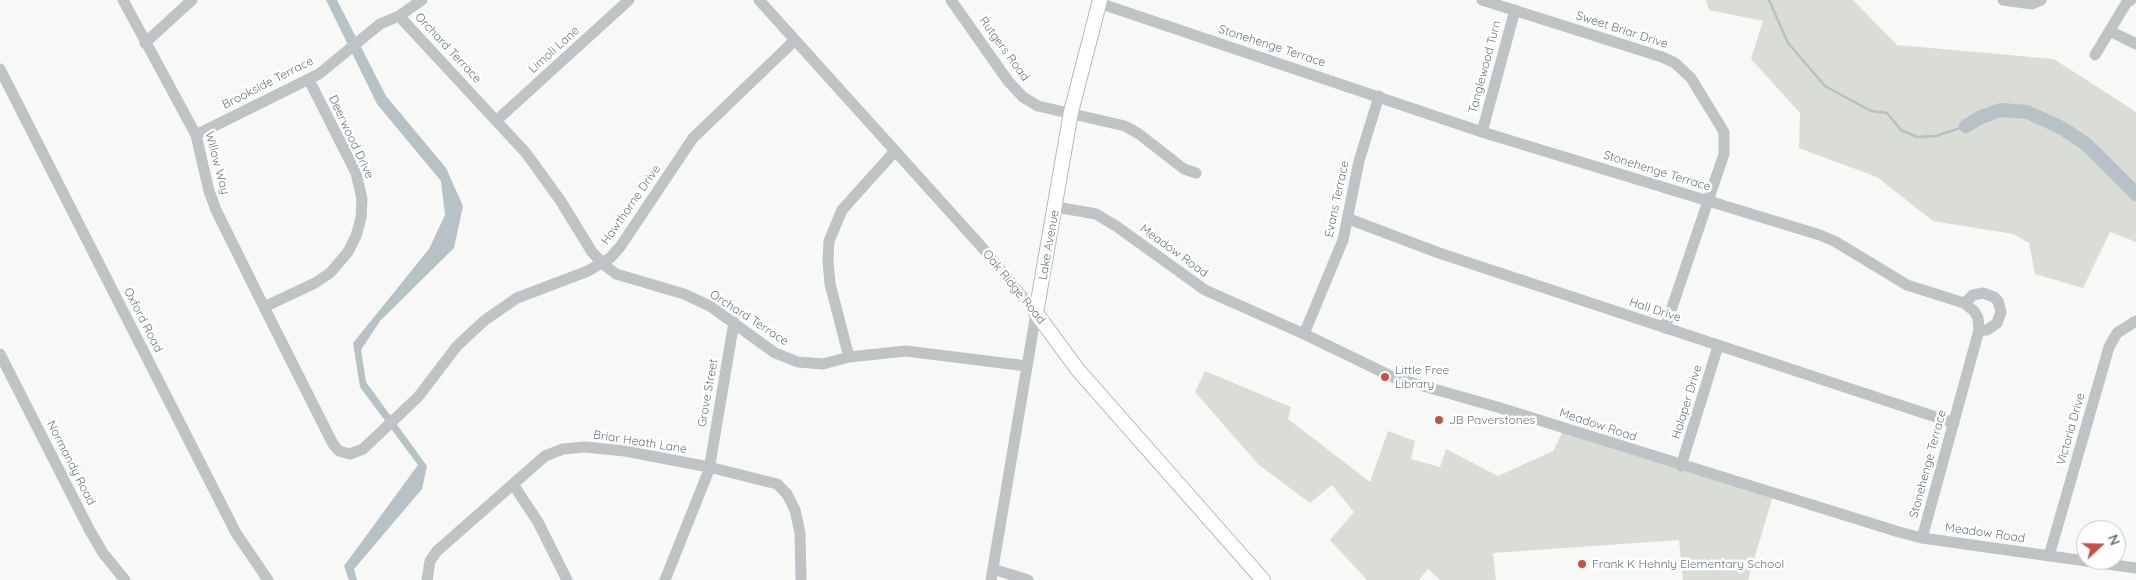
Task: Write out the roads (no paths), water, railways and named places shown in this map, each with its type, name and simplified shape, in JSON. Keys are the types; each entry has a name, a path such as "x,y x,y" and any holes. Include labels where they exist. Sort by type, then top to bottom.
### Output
{"main road":[{"name":"Lake Avenue","path":"1036,313 1056,207 1071,112 1099,1"},
{"name":"Oak Ridge Road","path":"1036,313 1078,370 1263,580"}],"street":[{"name":"Willow Way","path":"123,0 196,135 209,191 216,210 278,335"},
{"path":"145,43 192,0"},
{"name":"Brookside Terrace","path":"196,135 309,80 346,54 380,24 399,16 422,0"},
{"name":"Limoli Lane","path":"497,120 629,0"},
{"name":"Oak Ridge Road","path":"759,0 980,245 1036,313"},
{"name":"Rutgers Road","path":"951,0 1008,81 1023,97 1038,106 1071,112 1125,126 1140,134 1184,169 1196,173"},
{"name":"Sweet Briar Drive","path":"1482,0 1662,57 1686,71 1724,132 1726,138 1724,154 1666,328"},
{"path":"2003,0 2032,4 2041,0"},
{"path":"2095,55 2127,2 2131,0"},
{"name":"Stonehenge Terrace","path":"1099,1 1482,132 1820,235 1836,242 1907,285 1965,303"},
{"name":"Tanglewood Turn","path":"1482,132 1515,10"},
{"name":"Orchard Terrace","path":"399,16 497,120 543,176 592,252 602,264 616,274 684,294 710,306 775,353 790,360 823,364 849,357 906,351 929,352 1027,366"},
{"path":"2110,31 2136,44"},
{"name":"Hawthorne Drive","path":"278,335 336,449 344,454 354,454 363,449 432,382 457,346 485,320 517,298 602,264 620,246 693,138 795,40"},
{"name":"Oxford Road","path":"0,69 236,534 268,580"},
{"name":"Deerwood Drive","path":"264,307 315,283 330,273 348,252 356,236 361,218 362,200 356,172 309,80"},
{"name":"Evans Terrace","path":"1304,334 1343,240 1349,219 1359,161 1379,96"},
{"path":"849,357 830,284 829,242 842,210 895,151"},
{"name":"Meadow Road","path":"1056,207 1096,214 1116,226 1205,290 1304,334 1395,378 1497,407 1681,466 1922,538 2136,568"},
{"name":"Hall Drive","path":"1349,219 1439,253 1954,424"},
{"path":"1989,294 1998,301 2001,312 1997,323 1988,330 1979,330 1978,318 1974,311 1965,303 1973,295 1989,294"},
{"name":"Lake Avenue","path":"992,574 1036,313"},
{"name":"Victoria Drive","path":"2049,556 2109,347 2117,333 2136,321"},
{"name":"Grove Street","path":"665,580 709,467 734,322"},
{"name":"Stonehenge Terrace","path":"1922,538 1979,330"},
{"name":"Halaper Drive","path":"1681,466 1718,346"},
{"name":"Normandy Road","path":"0,354 89,529 103,553 125,580"},
{"name":"Briar Heath Lane","path":"427,580 428,567 433,556 444,544 545,456 563,449 605,448 709,467 769,480 777,484 787,494 795,510 800,533 801,580"},
{"path":"513,484 538,522 567,580"},
{"path":"992,574 1028,580"}],"waterway":[{"path":"1769,0 1788,43 1825,86 1871,111 1887,113 1901,130 1917,137 1936,136 1966,126"},
{"path":"1966,126 1981,117 2001,110 2027,112 2062,128 2086,144 2136,194"}],"place":[{"name":"Little Free Library","path":"1385,377"},
{"name":"JB Paverstones","path":"1439,420"},
{"name":"Frank K Hehnly Elementary School","path":"1582,564"}]}
